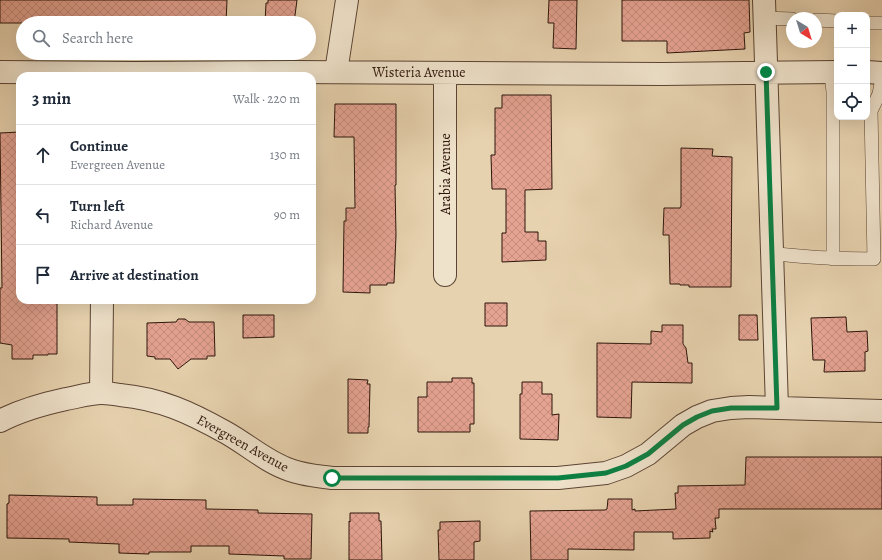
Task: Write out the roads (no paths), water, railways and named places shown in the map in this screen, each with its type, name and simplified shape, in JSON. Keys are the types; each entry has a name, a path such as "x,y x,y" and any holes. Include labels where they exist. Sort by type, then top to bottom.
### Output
{"street":[{"path":"336,72 347,0"},
{"path":"764,9 777,408"},
{"name":"Wisteria Avenue","path":"0,72 16,72"},
{"name":"Wisteria Avenue","path":"316,72 663,74 834,72"},
{"path":"870,72 882,73"},
{"name":"Arabia Avenue","path":"445,73 445,275"},
{"path":"101,393 102,304"},
{"name":"Evergreen Avenue","path":"0,421 16,413 54,402 101,393 136,397 163,403 188,413 226,432 256,453 283,467 305,475 332,478 558,478 606,473 626,466 648,454 683,425 712,411 731,408 777,408 882,411"}],"lane":[{"path":"764,9 786,17"},
{"path":"822,20 834,21"},
{"path":"870,22 882,23"},
{"path":"834,72 834,102"},
{"path":"870,109 879,94 882,78"},
{"path":"833,259 835,120"},
{"path":"772,253 796,257 874,259 869,120"}]}
